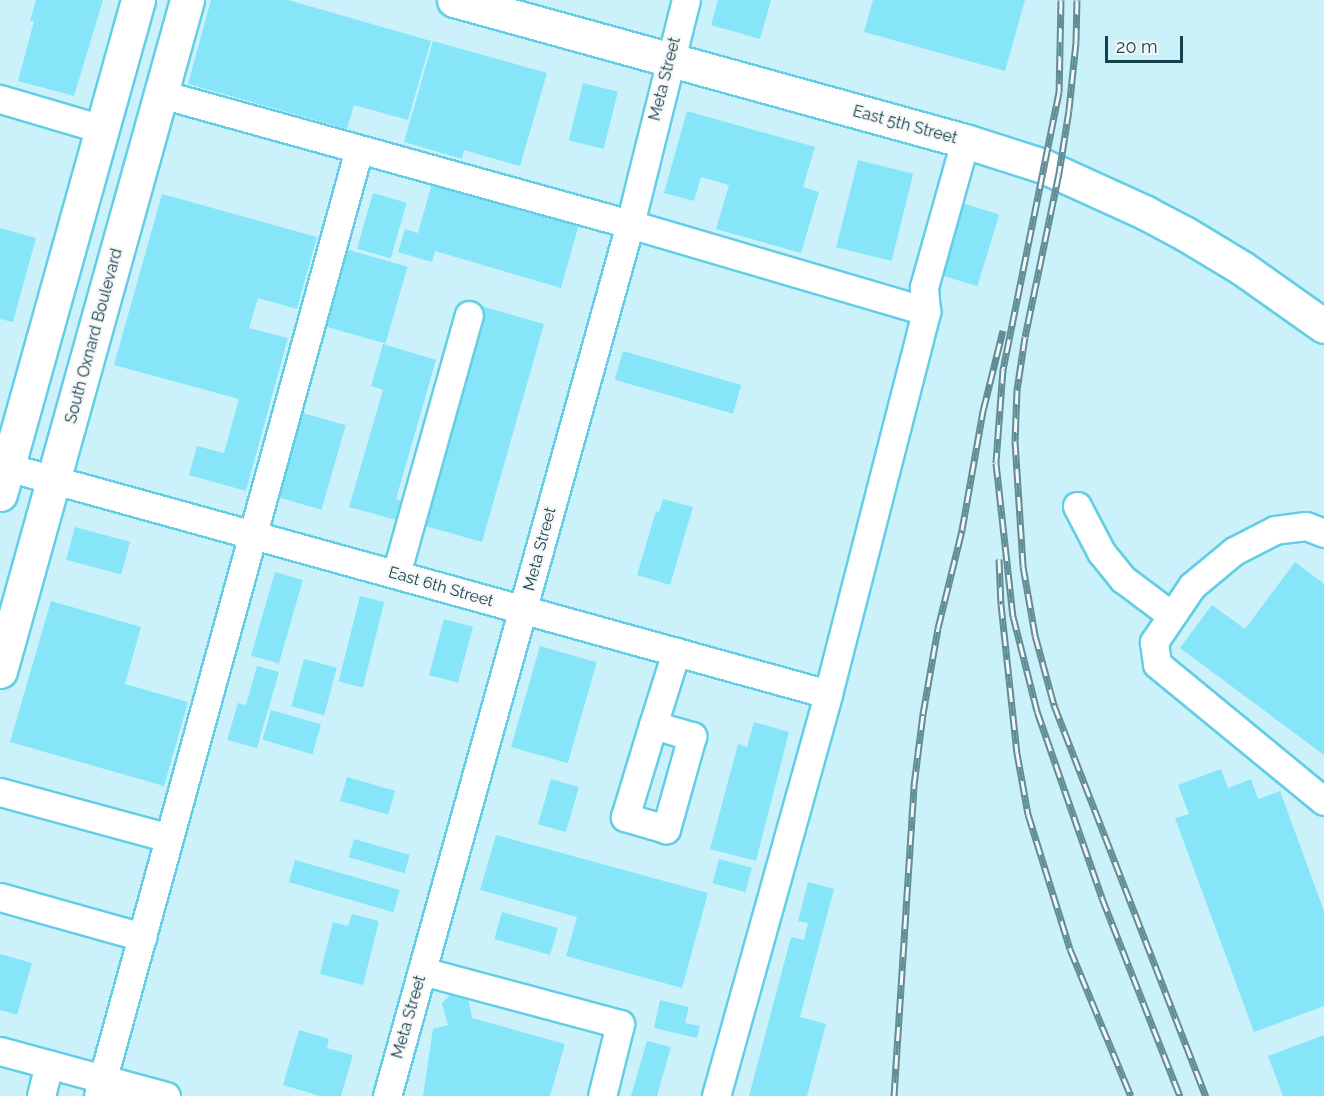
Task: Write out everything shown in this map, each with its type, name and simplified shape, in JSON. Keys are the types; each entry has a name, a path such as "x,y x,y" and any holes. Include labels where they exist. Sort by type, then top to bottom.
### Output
{"main road":[{"path":"2,475 138,0"},
{"name":"South Oxnard Boulevard","path":"0,671 187,0"},
{"name":"East 5th Street","path":"454,0 965,141 1043,166 1146,213 1242,268 1324,326"}],"street":[{"name":"Meta Street","path":"387,1096 630,224 686,0"},
{"path":"161,94 630,224 926,311"},
{"path":"0,99 102,129"},
{"path":"716,1096 828,694 926,311 924,287 965,141"},
{"path":"100,1087 359,149"},
{"path":"396,574 469,315"},
{"name":"East 6th Street","path":"2,475 54,480 828,694"},
{"path":"1077,506 1101,552 1123,579 1171,615"},
{"path":"1324,533 1306,526 1275,530 1234,551 1192,586 1154,642 1157,664 1324,801"},
{"path":"653,725 676,652"},
{"path":"0,792 169,838"},
{"path":"0,897 142,937"},
{"path":"422,971 620,1024 602,1096"},
{"path":"0,1051 49,1064 100,1087 166,1096"},
{"path":"41,1096 49,1064"}],"building":[{"path":"36,0 103,0 74,96 18,81 34,21 30,21"},
{"path":"211,0 288,0 431,41 408,120 354,105 347,129 188,84"},
{"path":"718,0 771,0 760,39 711,25"},
{"path":"873,0 1025,0 1005,71 864,32"},
{"path":"433,41 547,73 520,166 464,150 462,159 404,142"},
{"path":"583,83 618,92 604,149 569,140"},
{"path":"687,111 815,147 803,187 819,192 801,253 716,229 729,185 701,177 694,201 664,193"},
{"path":"858,160 913,174 892,261 836,247"},
{"path":"432,183 579,224 561,288 435,251 432,262 398,252 405,229 418,233"},
{"path":"373,193 407,203 391,258 357,249"},
{"path":"162,194 317,237 297,309 258,298 249,328 288,338 246,491 189,475 197,446 224,453 239,399 114,365"},
{"path":"962,203 999,214 977,286 940,275"},
{"path":"0,228 36,238 13,322 0,319"},
{"path":"346,249 408,267 385,344 324,326"},
{"path":"481,306 544,324 482,542 422,525 425,501"},
{"path":"383,344 436,360 396,499 406,502 400,521 349,507 383,390 371,386"},
{"path":"623,351 741,385 733,414 615,380"},
{"path":"289,409 346,425 321,510 265,494"},
{"path":"663,499 693,507 670,585 637,575 656,511 659,512"},
{"path":"75,527 130,542 121,575 66,560"},
{"path":"1295,562 1324,584 1324,755 1180,648 1212,605 1245,629"},
{"path":"275,572 303,580 279,664 251,656"},
{"path":"360,596 384,602 363,687 339,681"},
{"path":"51,601 141,627 125,684 188,702 164,786 10,742"},
{"path":"444,619 473,627 458,683 429,675"},
{"path":"540,646 597,662 568,763 511,747"},
{"path":"304,659 337,668 324,715 291,706"},
{"path":"257,666 279,672 257,748 227,740 238,703 246,705"},
{"path":"271,710 321,724 312,754 262,740"},
{"path":"754,722 789,732 756,861 710,849 738,744 747,747"},
{"path":"1221,769 1228,788 1251,779 1258,799 1280,791 1324,911 1324,1006 1254,1032 1175,818 1189,814 1178,785"},
{"path":"347,777 395,791 388,815 340,801"},
{"path":"551,779 579,787 566,832 538,824"},
{"path":"496,835 708,893 682,988 566,956 577,917 480,890"},
{"path":"354,839 410,855 405,873 349,857"},
{"path":"719,859 752,868 745,892 713,883"},
{"path":"295,860 400,890 393,912 289,882"},
{"path":"808,882 834,889 800,1017 826,1024 807,1096 749,1096 791,937 804,940 808,923 798,921"},
{"path":"502,912 558,928 550,955 494,939"},
{"path":"352,914 379,921 363,985 320,974 333,922 348,926"},
{"path":"0,954 32,963 17,1015 0,1010"},
{"path":"450,995 468,998 472,1018 565,1044 550,1096 423,1096 433,1029 448,1025 442,1003"},
{"path":"660,1000 689,1007 685,1023 700,1026 697,1038 654,1028"},
{"path":"299,1030 329,1039 327,1048 353,1055 341,1096 320,1096 283,1085"},
{"path":"1324,1035 1324,1096 1283,1096 1268,1056"},
{"path":"647,1041 671,1047 657,1096 631,1096"}],"railway":[{"path":"1061,0 1059,92 1003,369 996,463 1013,616 1037,711 1102,898 1180,1096"},
{"path":"1077,0 1076,42 1069,110 1059,173 1025,337 1017,390 1015,441 1023,566 1035,635 1054,705 1206,1096"},
{"path":"894,1096 914,785 923,714 938,628 962,530 983,411 1003,330"},
{"path":"999,559 1001,604 1017,753 1028,814 1070,949 1131,1096"}]}
